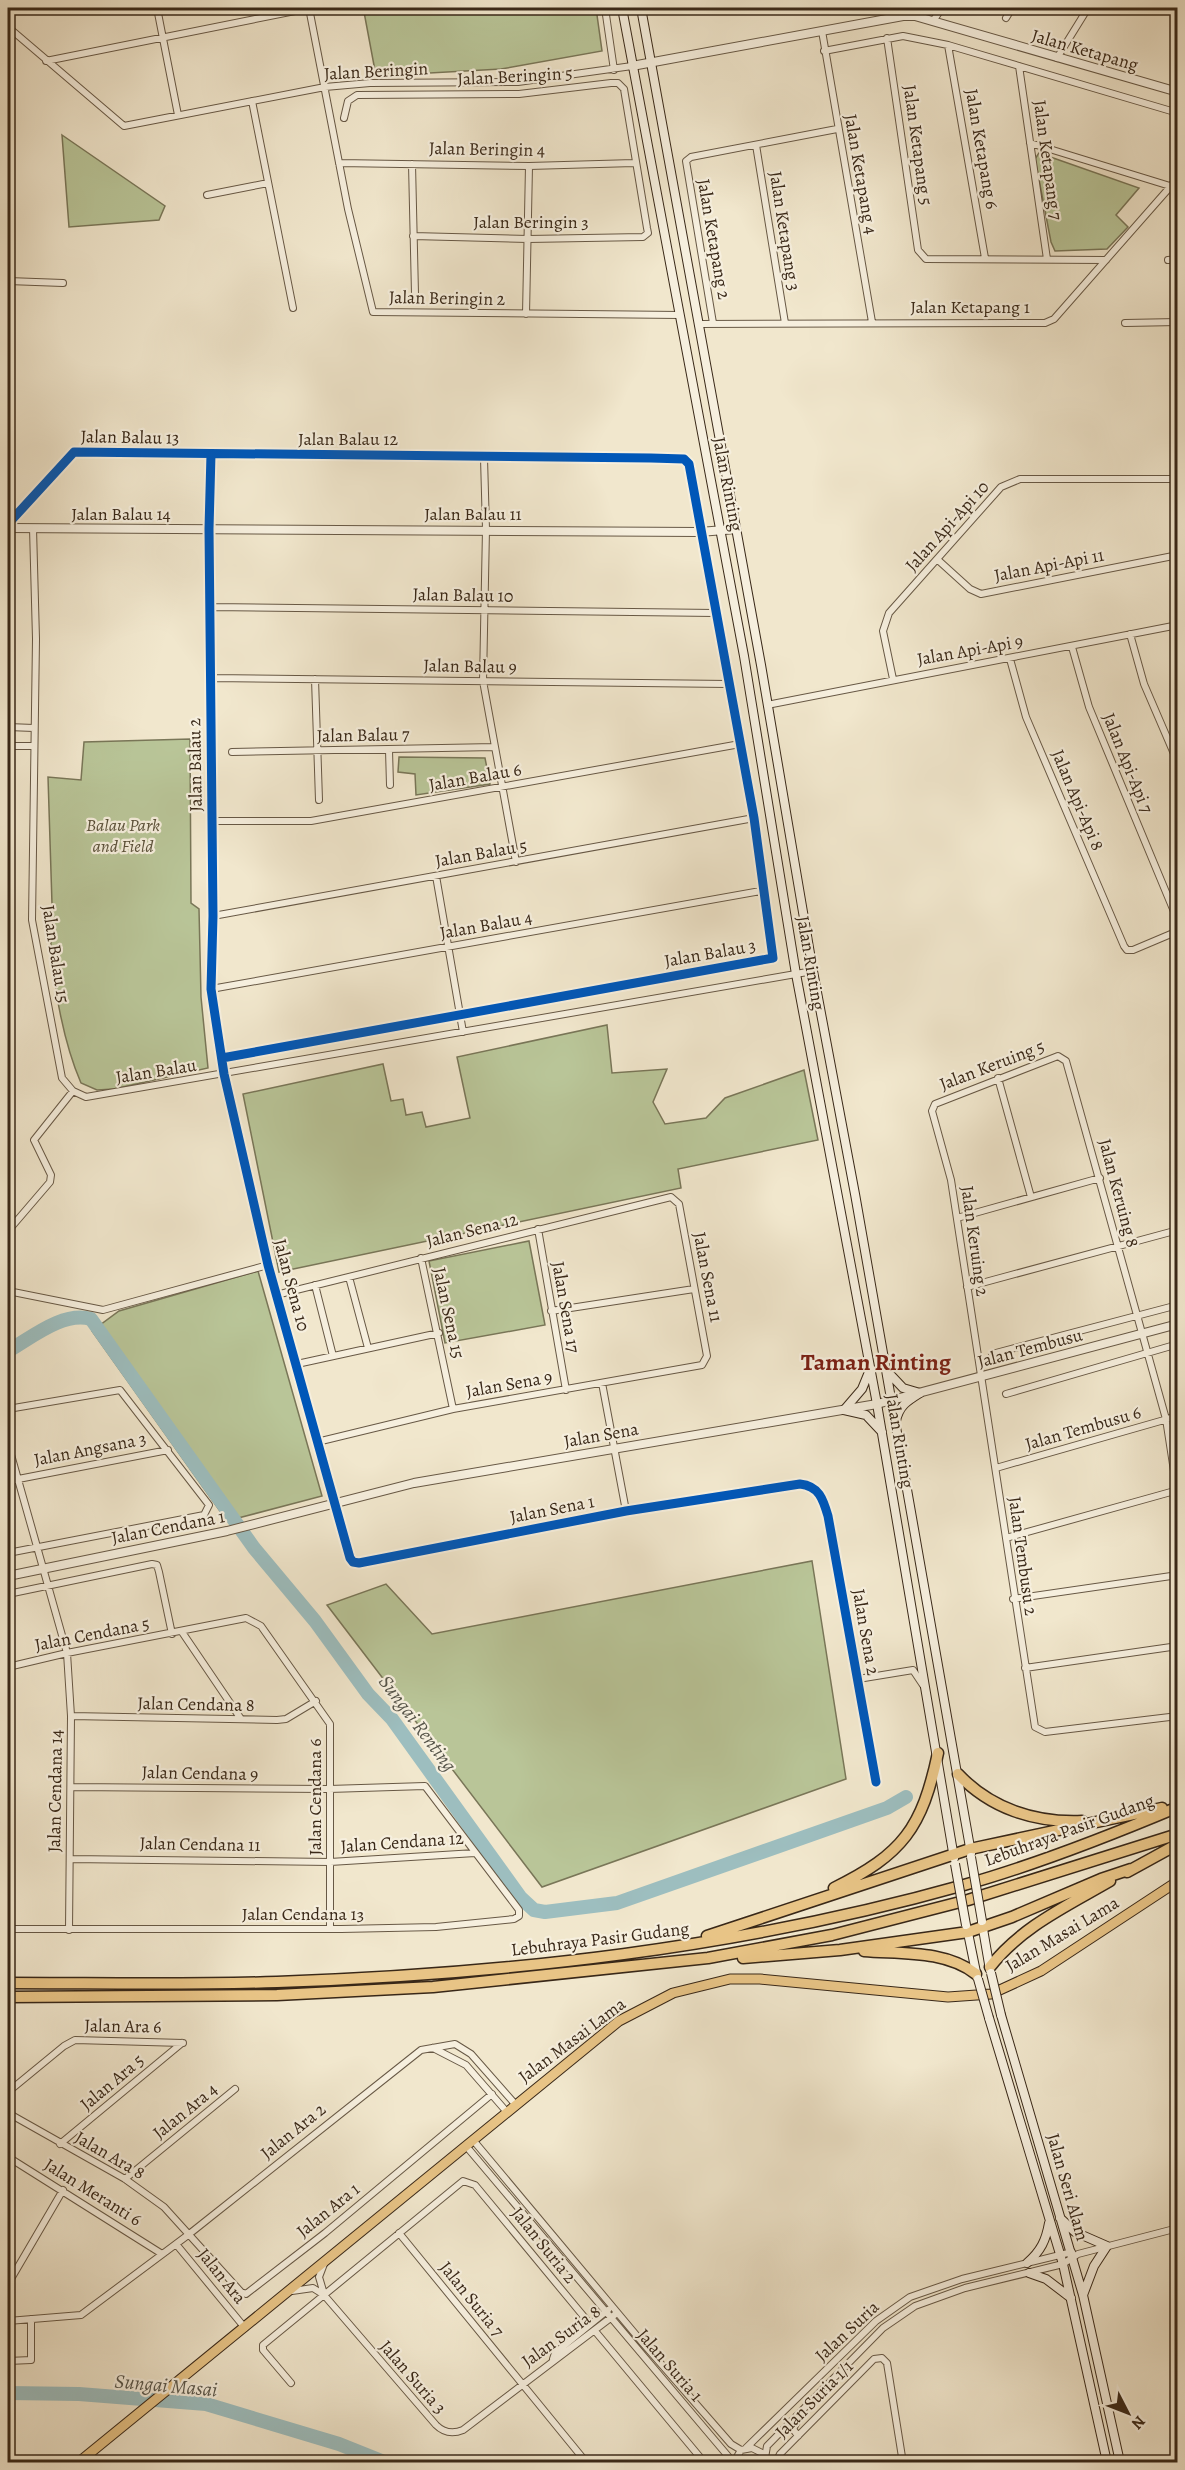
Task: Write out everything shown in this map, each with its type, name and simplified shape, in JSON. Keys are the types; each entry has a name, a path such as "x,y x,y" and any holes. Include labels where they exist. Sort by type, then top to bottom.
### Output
{"highway":[{"path":"799,1905 866,1872 897,1847 917,1818 930,1788 938,1753"},
{"path":"958,1774 986,1798 1013,1812 1061,1821 1123,1817"},
{"path":"672,1947 799,1905 971,1853 1178,1806"},
{"name":"Lebuhraya Pasir Gudang","path":"8,1983 318,1980 512,1967 672,1947 830,1919 966,1884 1134,1825 1178,1806"},
{"name":"Lebuhraya Pasir Gudang","path":"8,1997 310,1994 433,1987 708,1959 832,1935 968,1900 1178,1834"},
{"path":"990,1970 1002,1951 1028,1929 1178,1844"},
{"path":"708,1959 840,1950 967,1928 1131,1869"},
{"path":"840,1950 932,1956 959,1962 977,1976"}],"main road":[{"name":"Jalan Rinting","path":"622,8 744,656 796,974 878,1404 967,1928"},
{"name":"Jalan Rinting","path":"641,8 958,1774 982,1924"},
{"path":"870,1368 862,1389 844,1410 866,1415 882,1432"},
{"path":"885,1370 903,1388 920,1393"},
{"path":"895,1428 898,1410 920,1393"},
{"name":"Jalan Masai Lama","path":"79,2463 506,2111 619,2021 673,1993 730,1979 760,1979 948,1997 991,1994 1041,1971 1178,1881"},
{"name":"Jalan Seri Alam","path":"982,1924 1001,2015 1059,2218 1073,2255 1120,2463"},
{"name":"Jalan Seri Alam","path":"967,1928 988,2018 1063,2264 1107,2463"},
{"path":"1059,2218 1082,2236 1107,2246 1094,2266 1083,2295"},
{"path":"1027,2263 1038,2254 1044,2244 1049,2222"},
{"path":"1029,2273 1056,2285 1071,2298"}],"street":[{"path":"157,8 178,115"},
{"path":"8,27 46,61 309,8"},
{"name":"Jalan Beringin 2","path":"309,8 339,163 373,312 680,315"},
{"path":"605,8 614,70"},
{"path":"933,21 942,8"},
{"path":"1006,18 1012,8"},
{"path":"1057,58 1088,8"},
{"path":"1159,8 1178,13"},
{"name":"Jalan Ketapang","path":"632,66 903,16 933,21 1178,92"},
{"name":"Jalan Ketapang 4","path":"822,31 837,129 872,322"},
{"path":"824,51 903,36 948,45 1178,113"},
{"name":"Jalan Ketapang 5","path":"888,38 918,250 926,259 985,258"},
{"name":"Jalan Ketapang 6","path":"948,45 985,258"},
{"name":"Jalan Beringin","path":"46,61 124,126 325,87 370,83 518,82 632,66"},
{"path":"8,66 8,130"},
{"name":"Jalan Ketapang 7","path":"1019,66 1047,259"},
{"name":"Jalan Beringin 5","path":"344,118 348,101 357,95 519,94 618,83 624,89 634,163"},
{"path":"252,101 294,308"},
{"path":"756,145 837,129"},
{"path":"1030,143 1170,186"},
{"name":"Jalan Ketapang 2","path":"713,323 686,161 691,157 756,145"},
{"name":"Jalan Ketapang 3","path":"756,145 785,323"},
{"name":"Jalan Beringin 4","path":"339,163 529,166 634,163"},
{"name":"Jalan Beringin 3","path":"413,236 528,239 643,237 648,233 634,163"},
{"path":"412,164 415,294"},
{"path":"526,314 529,166"},
{"name":"Jalan Ketapang 1","path":"698,324 1045,322 1054,319 1178,178"},
{"path":"207,195 268,183"},
{"path":"985,258 1106,260"},
{"path":"1168,260 1178,259"},
{"path":"8,281 63,283"},
{"path":"1125,323 1178,322"},
{"name":"Jalan Balau 13","path":"8,524 72,452 211,454"},
{"name":"Jalan Balau 12","path":"211,454 684,459"},
{"name":"Jalan Balau 2","path":"211,454 209,529 213,821 211,989 224,1074"},
{"path":"484,458 486,529 483,681 516,862"},
{"name":"Jalan Balau 3","path":"222,1058 773,958 766,890 754,818 689,464 684,459"},
{"name":"Jalan Api-Api 10","path":"893,679 883,631 884,621 1001,487 1010,481 1020,479 1178,479"},
{"name":"Jalan Balau 14","path":"8,528 209,529"},
{"name":"Jalan Balau 15","path":"33,528 32,920 62,1078 73,1091"},
{"name":"Jalan Balau 11","path":"209,529 721,532 736,529"},
{"name":"Jalan Api-Api 11","path":"938,560 970,590 981,594 1178,555"},
{"name":"Jalan Balau 10","path":"210,607 715,613"},
{"name":"Jalan Api-Api 9","path":"767,705 1178,625"},
{"path":"1130,634 1144,684 1178,763"},
{"name":"Jalan Api-Api 7","path":"1072,647 1089,707 1178,921"},
{"name":"Jalan Api-Api 8","path":"1010,659 1026,717 1127,950 1133,950 1178,931"},
{"name":"Jalan Balau 9","path":"210,678 729,684"},
{"path":"315,679 319,800"},
{"path":"8,727 34,728"},
{"name":"Jalan Balau 6","path":"213,821 311,821 740,744"},
{"path":"8,746 34,746"},
{"name":"Jalan Balau 7","path":"232,753 495,747"},
{"path":"389,750 390,785"},
{"name":"Jalan Balau 5","path":"213,916 754,818"},
{"path":"436,876 463,1032"},
{"name":"Jalan Balau 4","path":"211,989 766,890"},
{"name":"Jalan Balau","path":"73,1091 86,1097 813,971"},
{"name":"Jalan Keruing 5","path":"932,1112 935,1104 998,1078 1058,1056 1066,1061"},
{"name":"Jalan Keruing 8","path":"1066,1061 1166,1419 1177,1492"},
{"name":"Jalan Sena 10","path":"224,1074 268,1265 297,1364 332,1504"},
{"path":"998,1078 1031,1197"},
{"path":"8,1231 50,1182 51,1175 34,1140 73,1091"},
{"name":"Jalan Keruing 2","path":"932,1112 951,1180 982,1377"},
{"path":"957,1218 1100,1178"},
{"name":"Jalan Sena 12","path":"276,1295 671,1197 676,1200"},
{"name":"Jalan Sena 11","path":"676,1200 679,1204 707,1362"},
{"name":"Jalan Sena 17","path":"538,1229 566,1390"},
{"path":"967,1287 1178,1230"},
{"name":"Jalan Sena 15","path":"421,1258 439,1333 453,1409"},
{"path":"8,1291 103,1310 268,1265"},
{"path":"349,1277 368,1348"},
{"path":"315,1285 333,1356"},
{"path":"551,1311 694,1289"},
{"path":"992,1354 1178,1305"},
{"name":"Jalan Tembusu","path":"878,1404 1178,1324"},
{"path":"297,1364 439,1333"},
{"path":"1006,1394 1178,1344"},
{"name":"Jalan Sena 9","path":"317,1442 453,1409 702,1365 707,1362"},
{"name":"Jalan Tembusu 2","path":"982,1377 1013,1599 1035,1727 1045,1732 1178,1716"},
{"path":"602,1383 612,1448 626,1511"},
{"path":"8,1410 118,1390 168,1450 209,1505 204,1515 8,1553"},
{"name":"Jalan Sena","path":"332,1504 414,1484 612,1448 878,1404"},
{"name":"Jalan Tembusu 6","path":"996,1468 1178,1416"},
{"name":"Jalan Cendana 14","path":"8,1444 8,1452 49,1584 67,1653 71,1716 69,1930"},
{"name":"Jalan Angsana 3","path":"8,1481 168,1450"},
{"name":"Jalan Sena 1","path":"332,1504 350,1558 352,1562 359,1563 626,1511 800,1484 809,1485 818,1491"},
{"name":"Jalan Sena 2","path":"818,1491 828,1516 876,1782"},
{"path":"1006,1538 1177,1492"},
{"name":"Jalan Cendana 1","path":"8,1576 227,1532 332,1504"},
{"name":"Jalan Cendana 1","path":"8,1594 152,1563 157,1565 172,1634"},
{"path":"1013,1599 1178,1575"},
{"name":"Jalan Cendana 6","path":"182,1632 246,1618 255,1621 316,1701 330,1724 330,1929"},
{"path":"182,1632 241,1719"},
{"name":"Jalan Cendana 5","path":"8,1667 67,1653 182,1632"},
{"path":"1025,1668 1178,1646"},
{"path":"858,1680 913,1670 927,1690"},
{"name":"Jalan Cendana 8","path":"71,1716 286,1719 316,1701"},
{"name":"Jalan Cendana 9","path":"71,1787 330,1790 425,1786 475,1853"},
{"name":"Jalan Cendana 12","path":"330,1862 475,1853"},
{"name":"Jalan Cendana 13","path":"8,1929 436,1927 517,1918 519,1910 475,1853"},
{"name":"Jalan Cendana 11","path":"70,1858 330,1862"},
{"name":"Jalan Ara 6","path":"8,2092 64,2046 75,2040 183,2043"},
{"name":"Jalan Ara 5","path":"60,2144 183,2043"},
{"name":"Jalan Ara 2","path":"8,2321 81,2315 188,2235 408,2058 421,2050 444,2044 456,2044 471,2054 515,2104"},
{"path":"432,2048 466,2065 506,2111"},
{"name":"Jalan Ara 4","path":"125,2179 235,2089"},
{"name":"Jalan Ara 1","path":"188,2235 242,2292 249,2293 492,2094"},
{"name":"Jalan Ara 8","path":"8,2113 125,2179 164,2207 188,2235"},
{"path":"469,2143 617,2313"},
{"name":"Jalan Suria 1","path":"469,2143 584,2288 733,2463"},
{"name":"Jalan Meranti 6","path":"8,2157 162,2254"},
{"name":"Jalan Suria 2","path":"399,2233 463,2181 475,2185 590,2324"},
{"path":"8,2284 63,2190"},
{"path":"1060,2254 1073,2255 1178,2228"},
{"path":"291,2383 263,2350 263,2345 399,2233"},
{"name":"Jalan Suria 7","path":"399,2233 586,2463"},
{"name":"Jalan Ara","path":"176,2244 244,2328"},
{"name":"Jalan Suria","path":"733,2463 744,2449 876,2320 910,2297 962,2279 1060,2254"},
{"name":"Jalan Suria","path":"765,2460 767,2446 883,2328 915,2306 965,2288 1063,2264 1073,2255"},
{"path":"324,2295 319,2277 326,2260"},
{"path":"286,2293 307,2287 324,2295"},
{"name":"Jalan Suria 3","path":"324,2295 440,2430 461,2432 522,2384"},
{"path":"553,2359 555,2353 612,2307"},
{"name":"Jalan Suria 1","path":"617,2313 731,2444 744,2449 757,2450 765,2460"},
{"name":"Jalan Suria 8","path":"522,2384 553,2359 559,2358 596,2331 617,2313"},
{"path":"8,2361 31,2360 31,2319"},
{"path":"596,2331 704,2461"},
{"name":"Jalan Suria 1/1","path":"776,2463 780,2454 874,2359 882,2358 887,2364 900,2460"},
{"path":"798,2436 794,2427 805,2407"}],"green space":[{"path":"383,8 596,8 602,51 501,69 376,76 364,12"},
{"path":"62,135 165,206 159,220 69,227"},
{"path":"1039,153 1139,188 1116,215 1128,227 1107,249 1055,251 1051,242 1035,159"},
{"name":"Balau Park and Field","path":"190,739 191,903 199,909 201,997 208,1068 114,1089 97,1090 81,1083 74,1064 61,1019 53,970 48,777 81,780 84,742"},
{"path":"399,757 485,758 490,784 416,795 415,774 398,772"},
{"path":"607,1025 612,1073 667,1069 653,1102 665,1124 706,1118 725,1098 804,1070 818,1140 678,1169 681,1188 279,1272 243,1094 383,1064 391,1101 403,1099 406,1115 422,1112 426,1127 470,1118 457,1057"},
{"path":"529,1241 545,1325 445,1343 429,1261"},
{"path":"258,1271 322,1496 227,1521 92,1331 119,1311"},
{"path":"812,1561 846,1779 542,1887 327,1605 386,1584 432,1634"}],"waterway":[{"name":"Sungai Renting","path":"8,1351 58,1322 69,1319 91,1319 254,1548 315,1621 368,1694 392,1719 521,1898 534,1910 545,1912 617,1903 887,1808 906,1797"},
{"name":"Sungai Masai","path":"8,2393 79,2394 206,2404 339,2444 384,2462"}],"cycle path":[{"path":"8,524 74,452 651,458 684,459 689,464 754,818 773,958 222,1058"},
{"path":"211,454 209,529 213,916 211,989 224,1074 268,1265 350,1558 353,1562 359,1563 626,1511 800,1484 812,1487 822,1499 828,1516 876,1782"}],"district":[{"name":"Taman Rinting","path":"876,1362"}]}
